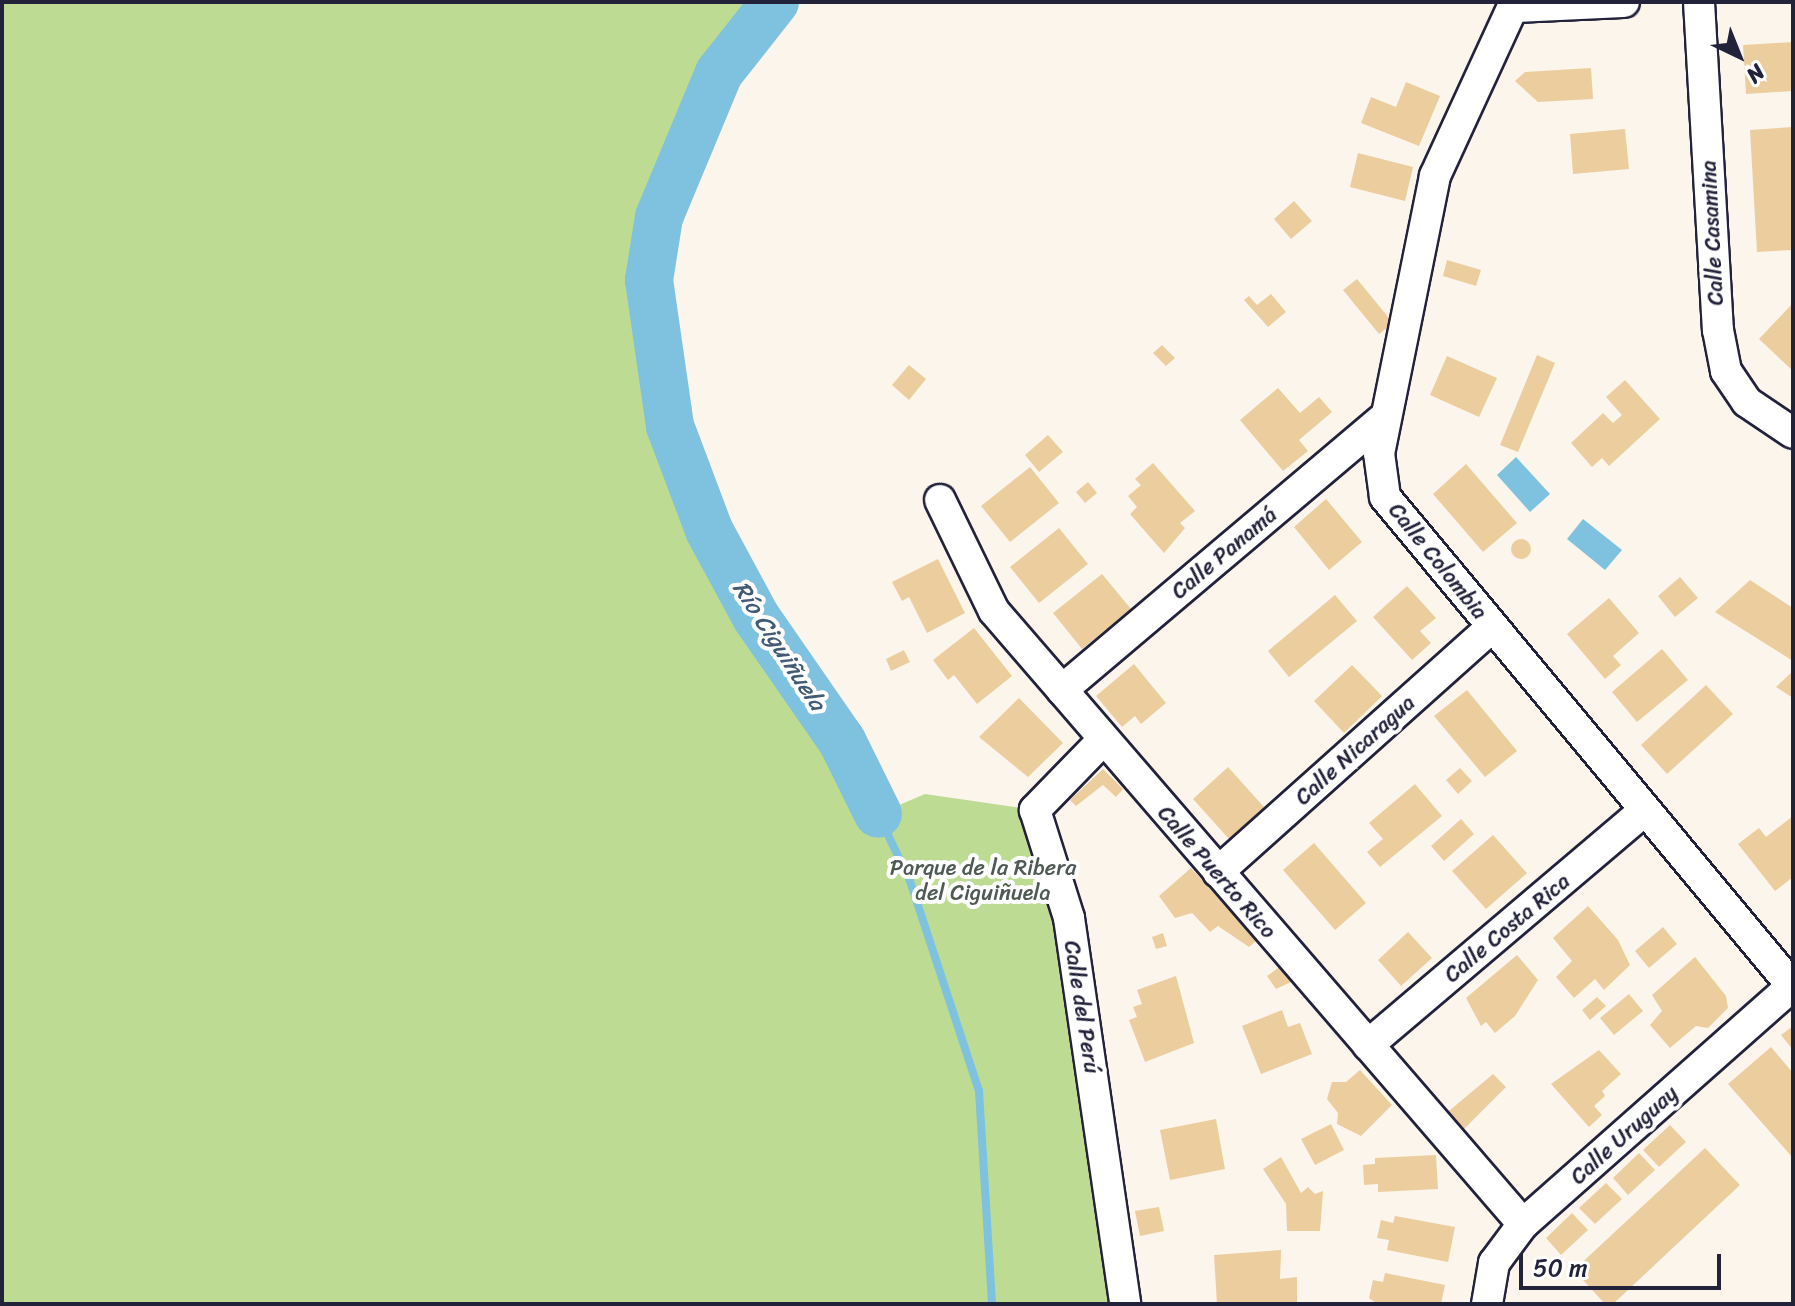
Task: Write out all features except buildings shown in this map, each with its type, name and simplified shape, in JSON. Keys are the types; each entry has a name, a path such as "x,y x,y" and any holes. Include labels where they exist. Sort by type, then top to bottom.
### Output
{"street":[{"path":"1515,5 1624,2"},
{"name":"Calle Casamina","path":"1699,2 1723,358 1747,402 1792,432"},
{"name":"Calle Colombia","path":"1515,5 1435,176 1379,453 1385,497 1793,987"},
{"name":"Calle Panamá","path":"1062,690 1386,416"},
{"name":"Calle Puerto Rico","path":"940,500 987,599 1103,740 1523,1224"},
{"name":"Calle Nicaragua","path":"1218,872 1492,627"},
{"name":"Calle del Perú","path":"1103,740 1035,810 1069,918 1125,1304"},
{"name":"Calle Costa Rica","path":"1368,1045 1645,810"},
{"name":"Calle Uruguay","path":"1487,1304 1494,1263 1523,1224 1793,987"}],"green space":[{"name":"Parque de la Ribera del Ciguiñuela","path":"2,2 775,2 719,73 659,217 649,280 670,426 709,530 756,617 842,741 878,814 925,794 1035,810 1125,1304 2,1304"}],"water":[{"path":"1516,457 1550,494 1530,512 1497,475"},
{"path":"1583,519 1622,550 1605,570 1567,539"}],"waterway":[{"name":"Río Ciguiñuela","path":"775,2 719,73 659,217 649,280 670,426 709,530 756,617 842,741 878,814"},
{"name":"Río Ciguiñuela","path":"878,814 910,881 979,1091 992,1304"}]}
